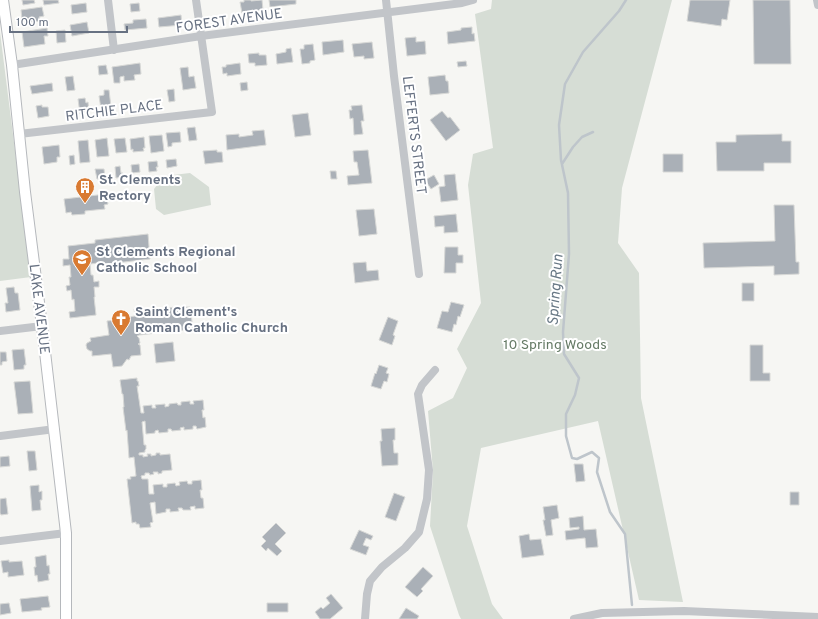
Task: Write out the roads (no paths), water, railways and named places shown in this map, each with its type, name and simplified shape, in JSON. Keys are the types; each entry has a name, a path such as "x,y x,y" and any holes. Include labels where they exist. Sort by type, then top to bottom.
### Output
{"main road":[{"name":"LAKE AVENUE","path":"3,0 12,65 25,192 55,430 66,533 66,619"}],"street":[{"path":"108,0 114,50"},
{"path":"196,0 201,36"},
{"name":"LEFFERTS STREET","path":"386,0 419,274"},
{"name":"FOREST AVENUE","path":"12,65 201,36 387,13 462,3 473,0"},
{"path":"817,0 818,5"},
{"name":"RITCHIE PLACE","path":"19,134 212,112 201,36"},
{"path":"0,331 42,326"},
{"path":"365,619 367,594 370,581 382,567 405,548 419,532 427,499 429,470 418,394 422,385 435,370"},
{"path":"0,436 55,430"},
{"path":"0,541 66,533"},
{"path":"574,619 602,613 684,611 730,616 818,617"}],"waterway":[{"name":"Spring Run","path":"626,0 619,11 583,52 565,84 559,125 561,160 568,193 569,254 563,332 564,354 579,378 575,395 566,414 566,436 572,458 577,459 592,452 599,458 597,472 610,512 625,534 632,605"},
{"path":"562,164 573,147 582,137 593,132"}],"place":[{"name":"St. Clements Rectory","path":"85,204"},
{"name":"St Clements Regional Catholic School","path":"82,276"},
{"name":"Saint Clement's Roman Catholic Church","path":"121,336"}],"park label":[{"name":"10 Spring Woods","path":"555,344"}]}
